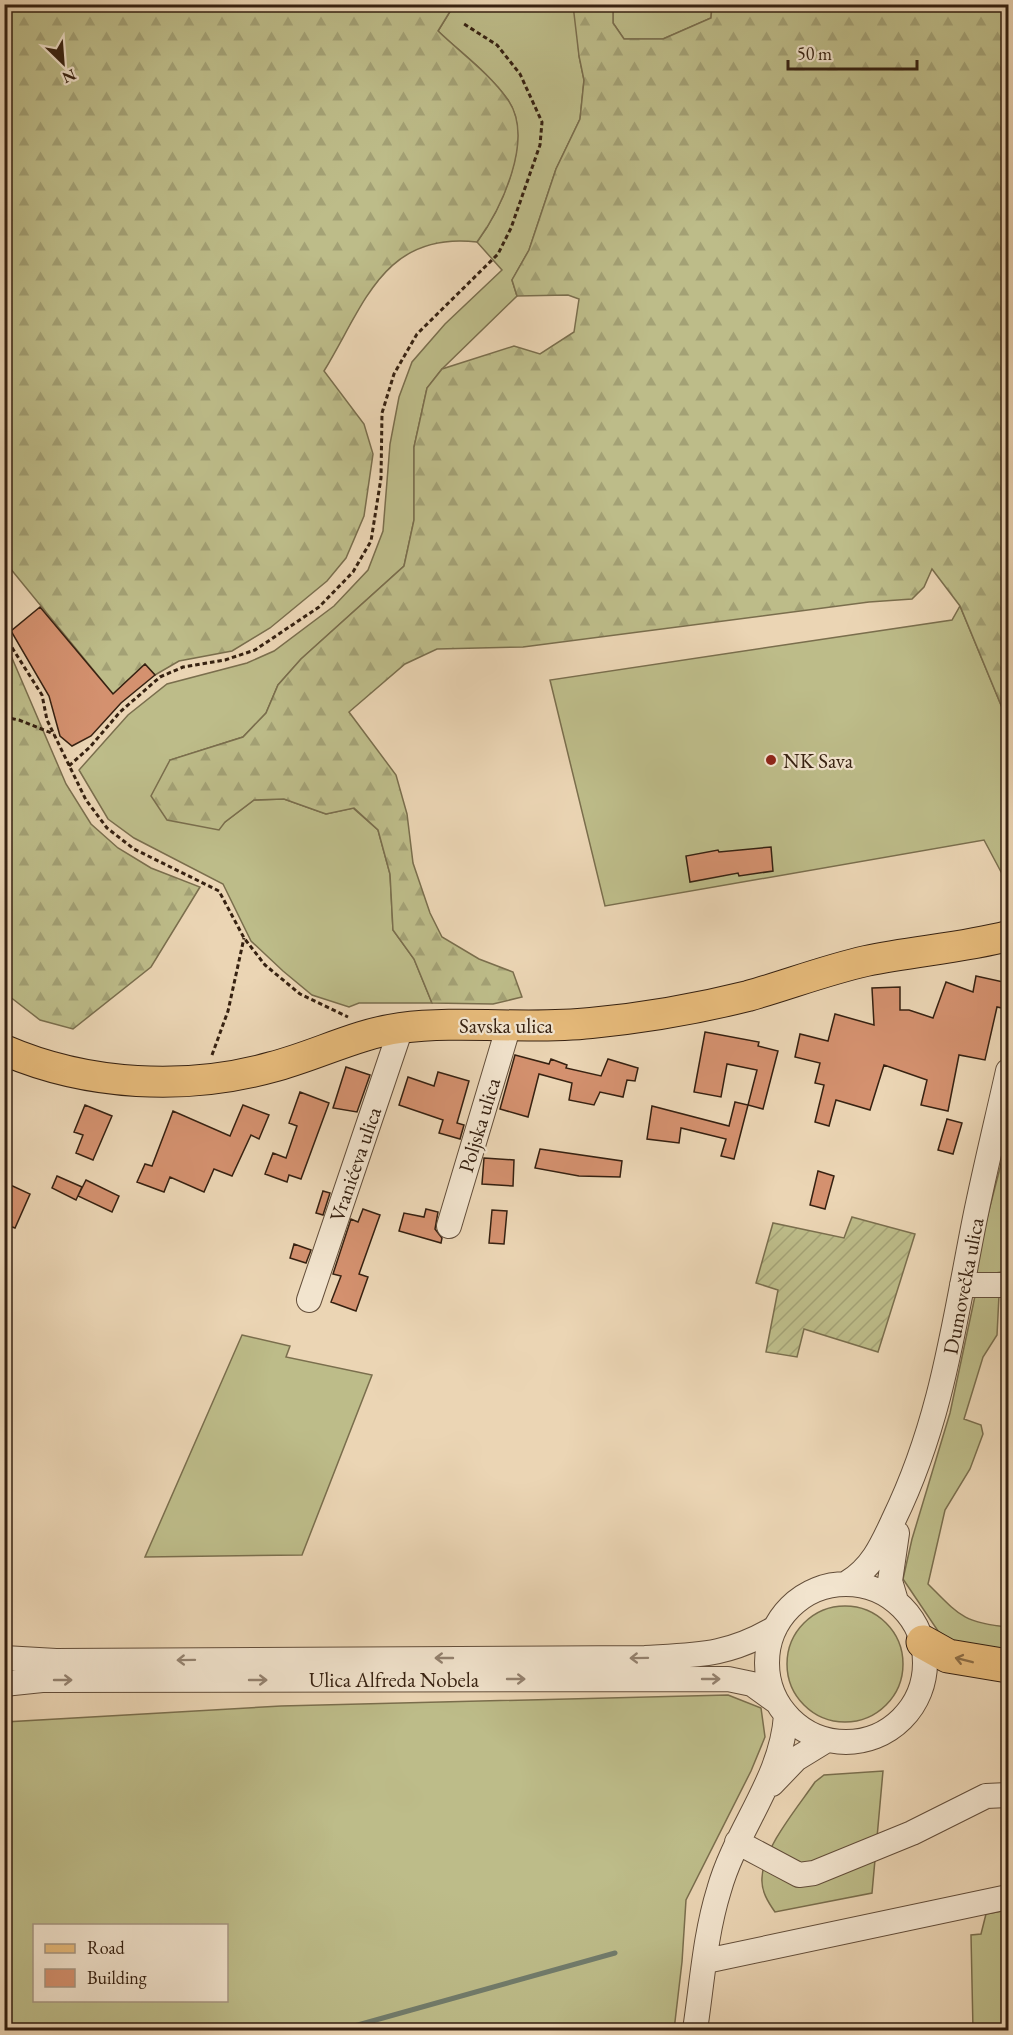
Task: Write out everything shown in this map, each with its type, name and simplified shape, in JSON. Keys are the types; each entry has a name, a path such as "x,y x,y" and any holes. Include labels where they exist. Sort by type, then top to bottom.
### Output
{"highway":[{"path":"923,1642 948,1656 1008,1666"}],"main road":[{"name":"Savska ulica","path":"4,1050 49,1067 82,1075 131,1080 204,1080 274,1067 391,1030 586,1024 630,1019 747,996 866,961 1008,936"}],"street":[{"name":"Poljska ulica","path":"449,1226 509,1025"},
{"name":"Vranićeva ulica","path":"309,1300 391,1030"},
{"name":"Dumovečka ulica","path":"896,1601 890,1581 891,1562 905,1497 941,1394 1008,1071"},
{"path":"962,1285 1008,1285"},
{"name":"Dumovečka ulica","path":"847,1583 867,1568 905,1497"},
{"path":"695,2031 719,1889 737,1842 762,1794 782,1747 781,1708 768,1678 767,1652 775,1628 787,1609 804,1595 825,1586 847,1583 873,1588 896,1601 913,1619 923,1642 926,1665 921,1688 911,1710 894,1726 873,1737 850,1742 826,1740 804,1730 781,1708"},
{"name":"Ulica Alfreda Nobela","path":"4,1658 56,1661 645,1659 718,1653 750,1642 775,1628"},
{"name":"Ulica Alfreda Nobela","path":"4,1684 42,1680 728,1679 752,1684 781,1708"},
{"path":"762,1794 796,1759 826,1740"},
{"path":"737,1842 799,1875 814,1873 912,1833 986,1796 1008,1795"},
{"path":"706,1960 1008,1897"}],"path":[{"path":"69,766 90,747 120,712 160,677 183,667 225,660 255,650 319,607 353,572 371,541 381,478 382,414 394,374 417,334 498,254 511,228 540,145 542,122 520,74 497,45 464,24"},
{"path":"4,635 42,695 47,720 69,766 86,800 106,828 134,849 219,891 244,938 265,965 300,994 391,1030"},
{"path":"4,717 20,720 54,734"},
{"path":"204,1080 228,1011 244,938"}],"green space":[{"path":"5,5 454,5 438,31 493,81 508,100 515,116 518,134 512,173 496,211 477,242 445,242 419,248 398,261 380,278 365,299 324,371 364,424 373,454 364,516 346,558 327,581 270,628 232,651 179,661 155,675 145,664 113,694 5,562"},
{"path":"454,5 573,5 576,10 579,56 584,80 580,119 556,169 529,250 512,280 517,296 442,369 427,388 414,447 414,520 404,566 301,659 278,685 266,713 243,737 170,760 225,822 254,800 284,799 326,814 353,808 378,830 390,874 393,930 414,959 432,1003 359,1003 349,1007 312,995 251,941 223,884 134,838 108,819 79,770 128,715 167,684 247,663 274,651 334,606 368,570 383,531 390,444 399,397 412,362 445,324 502,270 477,242 496,211 511,173 518,134 515,116 508,100 493,81 438,31"},
{"path":"573,5 613,5 613,23 624,39 663,39 711,18 712,5 993,7 1008,15 1008,722 960,606 932,569 924,587 912,599 869,602 523,647 437,649 405,664 349,712 396,775 407,814 413,863 430,913 442,937 479,959 513,972 522,997 493,1004 432,1003 414,959 393,930 390,874 378,830 354,808 326,814 284,799 254,800 225,822 219,830 167,820 151,796 170,760 243,737 266,713 278,685 301,659 404,566 414,520 414,447 427,388 442,369 514,346 540,354 574,332 579,299 568,295 517,296 512,280 529,250 556,169 580,119 584,80"},
{"path":"613,5 712,5 711,18 663,39 624,39 613,23"},
{"name":"NK Sava","path":"960,606 1008,722 1008,885 984,840 605,906 550,680 952,620"},
{"path":"12,658 66,784 91,824 118,848 151,868 200,887 151,967 73,1029 40,1020 5,993 4,665"},
{"path":"1008,1137 1008,1271 976,1276 979,1249"},
{"path":"852,1217 915,1234 878,1352 804,1329 797,1357 766,1352 778,1290 756,1283 773,1223 844,1238"},
{"path":"999,1295 997,1335 983,1357 964,1419 981,1425 983,1434 970,1469 945,1510 928,1584 963,1616 981,1623 1008,1627 1008,1652 953,1641 938,1631 903,1579 912,1539 950,1413 975,1296"},
{"path":"242,1335 290,1346 286,1357 372,1375 302,1555 145,1557"},
{"path":"845,1606 867,1610 886,1623 899,1642 903,1664 899,1686 886,1705 867,1718 845,1722 823,1718 804,1705 791,1686 787,1664 791,1642 804,1623 823,1610"},
{"path":"728,1695 761,1708 765,1737 751,1771 686,1900 674,2030 5,2030 5,1722 281,1706"},
{"path":"883,1771 872,1893 775,1912 764,1892 762,1878 764,1866 782,1828 815,1782 824,1775"},
{"path":"1008,1910 1008,2030 973,2030 971,1935 981,1934 986,1914"}],"building":[{"path":"40,607 113,694 145,664 155,675 121,703 91,736 72,746 60,736 49,696 11,631"},
{"path":"771,847 773,871 739,876 738,873 690,882 686,856 718,850 719,852"},
{"path":"976,976 1008,983 1002,1008 997,1007 985,1060 959,1055 948,1111 921,1105 927,1080 884,1065 870,1110 836,1100 829,1126 815,1122 824,1085 815,1083 820,1063 795,1057 800,1034 828,1041 835,1014 874,1025 872,988 900,987 900,1010 909,1010 933,1018 946,982 973,992"},
{"path":"705,1032 759,1042 758,1046 778,1051 763,1109 748,1105 757,1070 727,1064 721,1097 694,1092"},
{"path":"515,1055 549,1064 551,1059 567,1065 566,1068 601,1076 608,1059 638,1068 635,1081 627,1080 623,1097 600,1092 594,1105 569,1100 572,1083 539,1074 528,1117 500,1109"},
{"path":"346,1067 370,1075 357,1112 333,1108"},
{"path":"438,1072 469,1081 457,1123 464,1125 460,1139 439,1133 443,1120 399,1105 408,1077 434,1086"},
{"path":"300,1092 329,1103 301,1179 289,1175 287,1182 265,1174 273,1153 286,1158 297,1126 289,1123"},
{"path":"735,1102 748,1105 734,1159 721,1156 726,1139 681,1128 679,1143 647,1139 652,1106 729,1126"},
{"path":"85,1105 112,1116 93,1160 76,1153 83,1135 74,1132"},
{"path":"243,1105 269,1115 259,1139 251,1135 232,1176 214,1169 204,1192 170,1177 164,1192 137,1182 145,1164 152,1166 173,1111 230,1136"},
{"path":"947,1119 962,1123 953,1154 938,1150"},
{"path":"540,1149 622,1161 620,1177 579,1176 535,1168"},
{"path":"484,1158 514,1160 513,1186 482,1184"},
{"path":"818,1171 834,1176 825,1209 810,1205"},
{"path":"57,1176 82,1187 76,1200 52,1188"},
{"path":"86,1180 119,1196 112,1212 78,1196"},
{"path":"4,1182 30,1194 15,1228 4,1224"},
{"path":"323,1191 330,1193 323,1215 316,1213"},
{"path":"363,1209 380,1215 359,1274 368,1277 356,1311 331,1302 341,1276 333,1274 351,1219 358,1222"},
{"path":"426,1209 438,1212 435,1229 442,1238 441,1243 399,1231 404,1213 424,1217"},
{"path":"492,1210 507,1211 504,1244 489,1243"},
{"path":"294,1244 311,1250 306,1263 290,1258"}],"waterway":[{"path":"340,2030 615,1953"}],"place":[{"name":"NK Sava","path":"771,760"}]}
